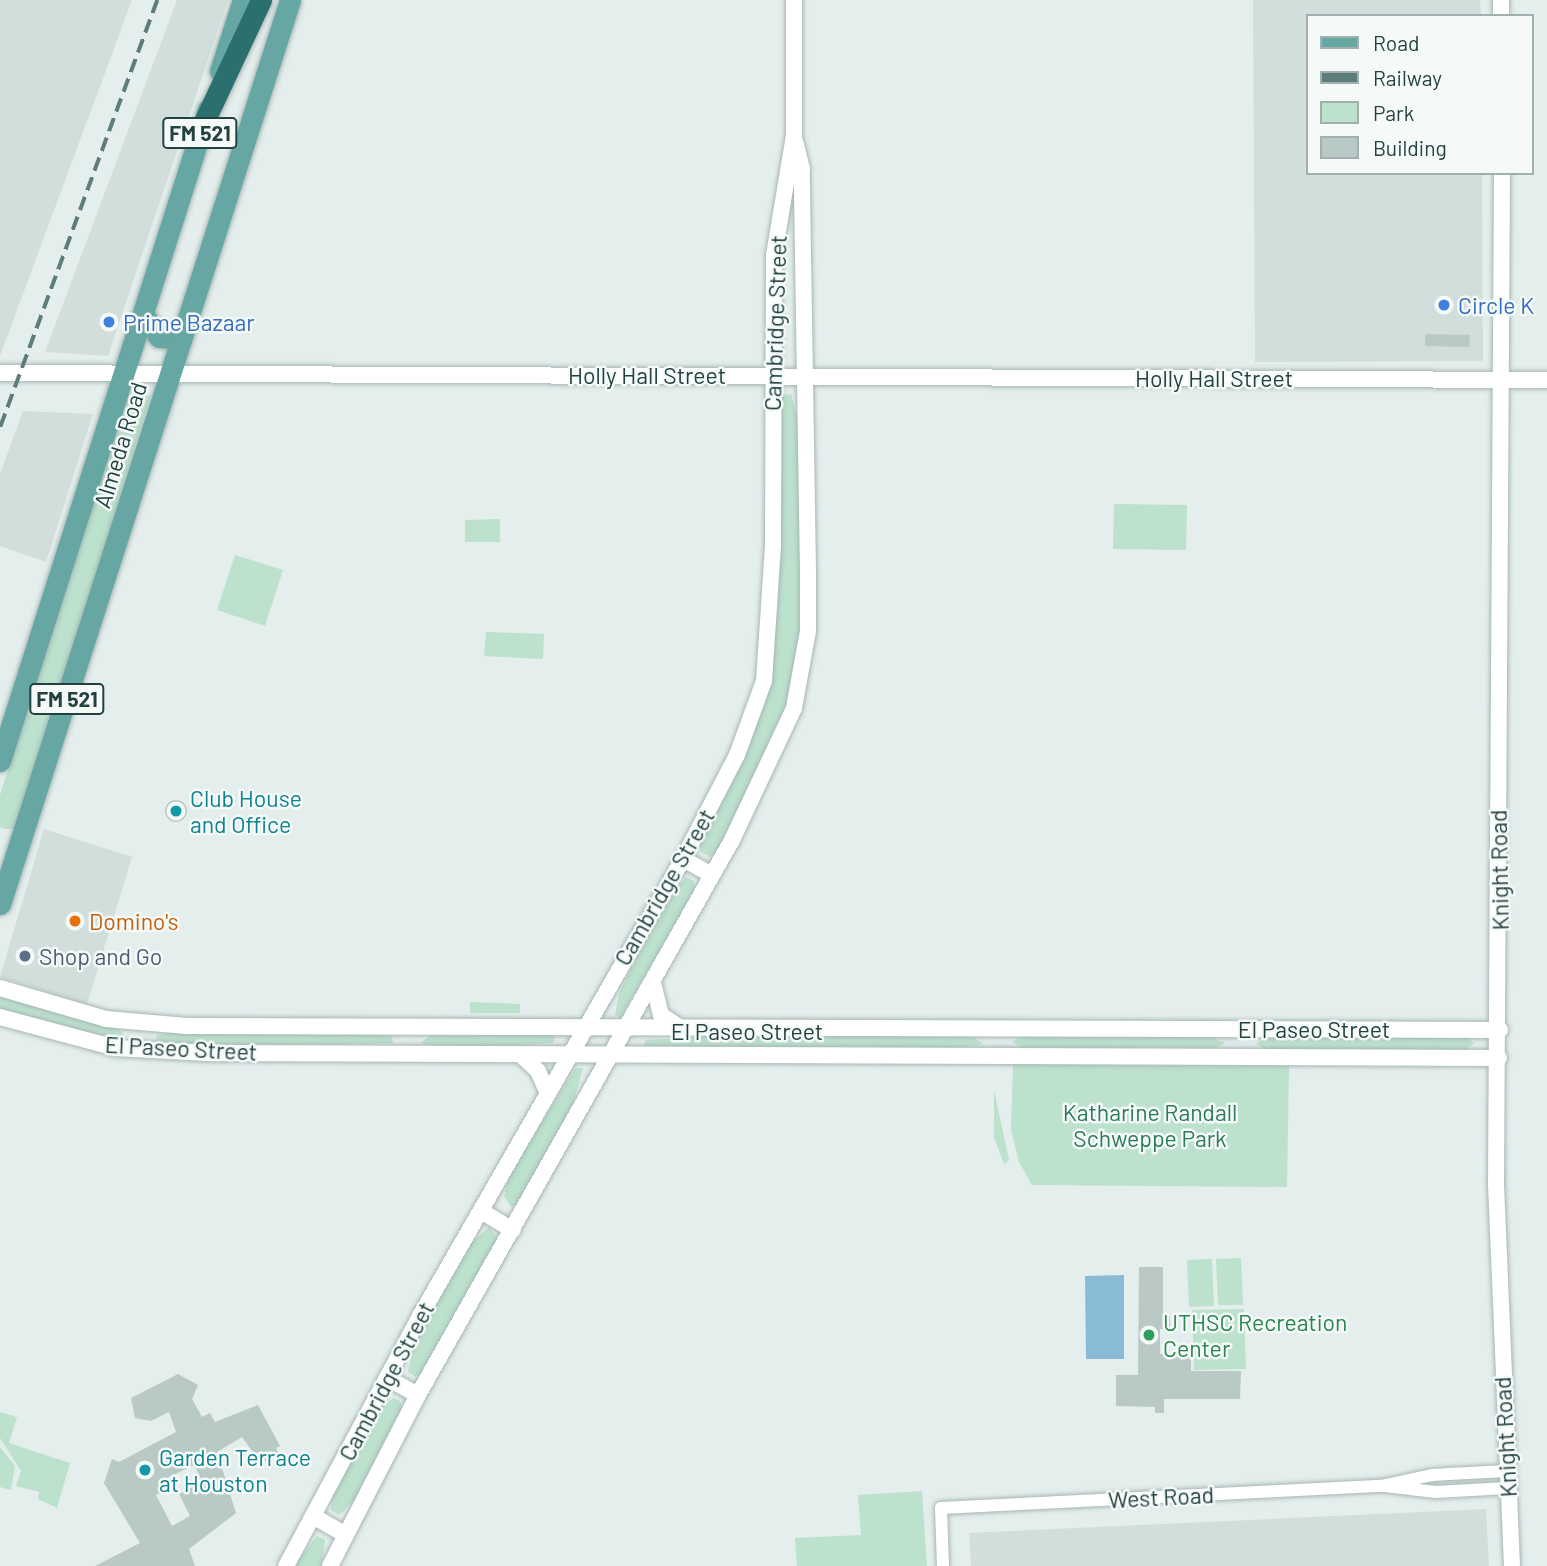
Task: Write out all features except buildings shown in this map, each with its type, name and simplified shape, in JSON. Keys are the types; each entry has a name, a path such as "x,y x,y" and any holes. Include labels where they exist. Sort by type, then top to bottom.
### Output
{"highway":[{"path":"202,126 261,0"}],"main road":[{"name":"Almeda Road","path":"0,761 243,0"},
{"name":"Almeda Road","path":"0,904 9,843 169,374 290,0"},
{"path":"143,314 159,337 172,338 183,329"}],"street":[{"name":"Cambridge Street","path":"286,1566 387,1378 683,859 737,755 764,681 773,545 774,255 794,135 794,0"},
{"name":"Cambridge Street","path":"330,1566 344,1534 418,1395 653,983 760,789 794,708 807,631 807,376 802,169 794,135"},
{"name":"Knight Road","path":"1502,175 1500,1030 1496,1184 1512,1566"},
{"name":"Holly Hall Street","path":"0,373 1547,380"},
{"path":"683,859 712,875"},
{"path":"653,983 661,1015 691,1031"},
{"name":"El Paseo Street","path":"0,988 145,1025 583,1031 1500,1030"},
{"name":"El Paseo Street","path":"0,1017 85,1042 144,1050 568,1057 997,1055 1499,1058"},
{"path":"144,1050 145,1025"},
{"path":"1237,1029 1237,1056"},
{"path":"406,1030 406,1055"},
{"path":"997,1055 1002,1030"},
{"path":"522,1056 538,1071 548,1093"},
{"path":"481,1211 513,1230"},
{"path":"387,1378 418,1395"},
{"name":"West Road","path":"943,1566 941,1508 1381,1486 1433,1475 1506,1471"},
{"name":"West Road","path":"1381,1486 1421,1492 1507,1488"},
{"path":"313,1516 344,1534"}],"shaded area":[{"path":"0,0 132,0 0,356"},
{"path":"177,0 228,0 108,356 45,352"},
{"path":"1253,0 1480,0 1481,14 1306,14 1306,175 1482,175 1483,361 1255,362"},
{"path":"23,411 93,414 46,562 0,546 0,474"},
{"path":"44,829 132,857 87,1004 0,977"},
{"path":"1486,1509 1489,1566 971,1566 969,1533"}],"green space":[{"path":"791,394 798,418 802,630 786,717 720,850 710,857 701,852 700,839 768,682 778,611 781,395"},
{"path":"151,395 16,829 5,829 0,827 0,795 124,400"},
{"path":"1114,504 1187,505 1186,550 1113,549"},
{"path":"500,519 500,542 465,542 465,520"},
{"path":"235,555 283,570 265,626 217,610"},
{"path":"486,632 544,634 543,659 484,656"},
{"path":"686,877 694,881 694,892 620,1018 615,1015 619,993 658,913"},
{"path":"0,995 118,1028 126,1038 61,1029 0,1009"},
{"path":"470,1002 520,1004 520,1013 470,1013"},
{"path":"369,1033 392,1036 393,1043 172,1047 156,1041 157,1035"},
{"path":"548,1034 555,1037 553,1043 444,1049 421,1043 430,1035"},
{"path":"737,1035 973,1037 983,1044 953,1049 644,1047 645,1040"},
{"path":"1464,1035 1474,1043 1466,1050 1264,1049 1256,1043 1267,1038"},
{"path":"1020,1036 1211,1037 1225,1043 1215,1048 1024,1049 1013,1042"},
{"name":"Katharine Randall Schweppe Park","path":"1013,1064 1289,1066 1287,1187 1032,1185 1019,1162 1011,1130"},
{"path":"575,1068 583,1068 574,1101 527,1195 512,1207 504,1197 508,1178"},
{"path":"994,1090 1009,1160 1004,1164 994,1137"},
{"path":"489,1227 498,1239 425,1371 416,1377 408,1372 413,1347 471,1243"},
{"path":"1241,1258 1243,1305 1218,1305 1216,1259"},
{"path":"1212,1259 1214,1306 1189,1307 1187,1260"},
{"path":"1244,1309 1246,1369 1194,1370 1192,1310"},
{"path":"394,1398 401,1402 401,1412 357,1498 339,1515 331,1510 333,1491 379,1409"},
{"path":"0,1412 17,1417 9,1443 70,1463 57,1508 38,1499 39,1492 16,1486 21,1471 0,1438"},
{"path":"0,1447 15,1466 11,1490 0,1487"},
{"path":"922,1491 927,1566 797,1566 795,1538 861,1535 858,1495"},
{"path":"317,1536 325,1540 322,1566 294,1566"}],"water":[{"path":"1124,1275 1124,1359 1086,1359 1085,1276"}],"railway":[{"path":"0,427 157,0"}],"place":[{"name":"Circle K","path":"1444,305"},
{"name":"Prime Bazaar","path":"109,322"},
{"name":"Club House and Office","path":"176,811"},
{"name":"Domino's","path":"75,921"},
{"name":"Shop and Go","path":"25,956"},
{"name":"UTHSC Recreation Center","path":"1149,1335"},
{"name":"Garden Terrace at Houston","path":"145,1470"}]}
